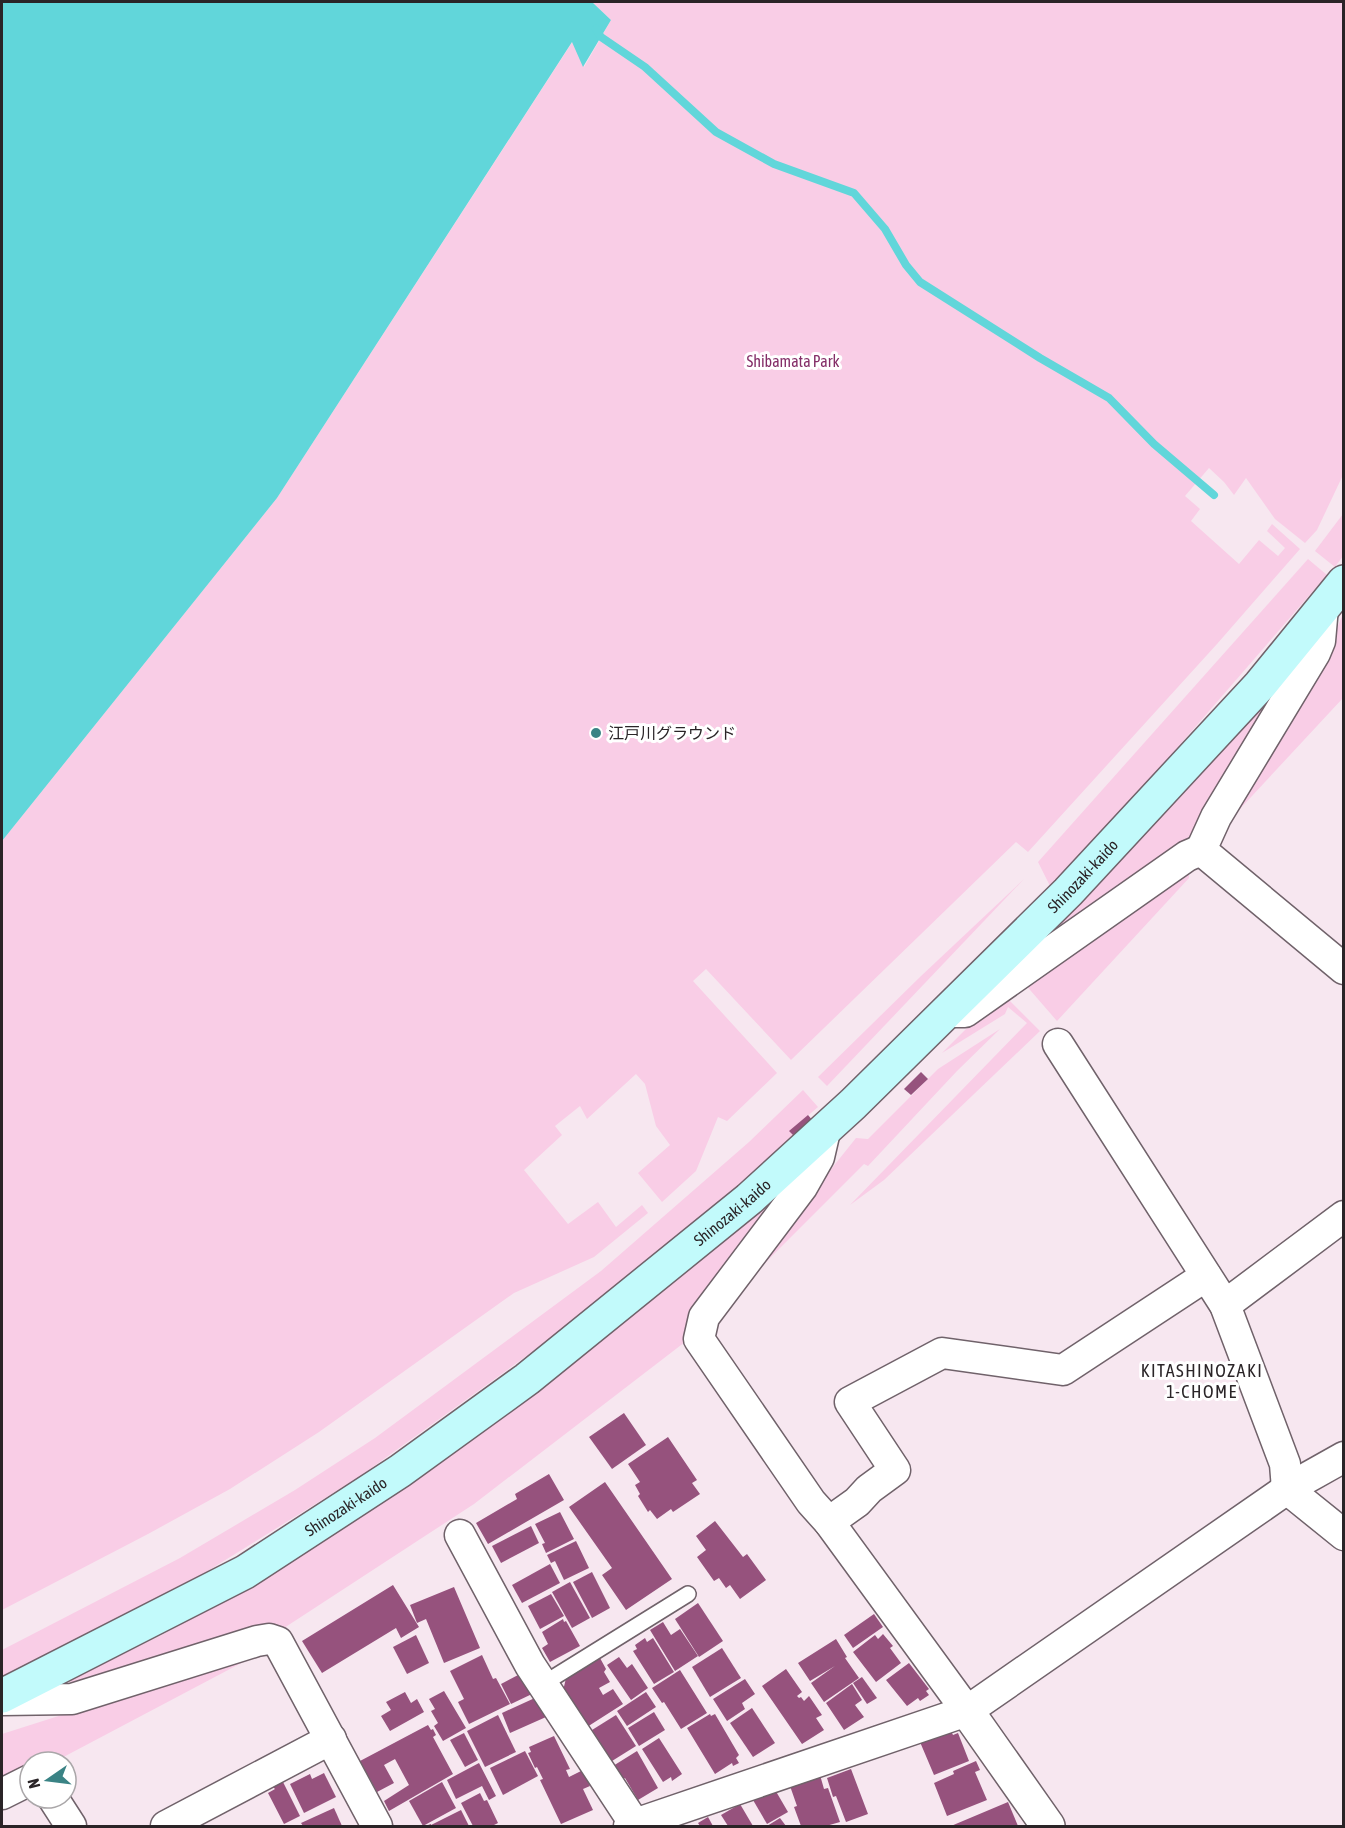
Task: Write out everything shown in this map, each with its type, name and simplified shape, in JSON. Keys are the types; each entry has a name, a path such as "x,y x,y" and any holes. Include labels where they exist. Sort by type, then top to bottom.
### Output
{"main road":[{"name":"Shinozaki-kaido","path":"2,1698 245,1572 400,1471 527,1379 749,1199 825,1131 1068,892 1260,685 1344,582"}],"street":[{"path":"948,1012 965,1012 1188,856 1201,850 1216,818 1315,653 1320,641 1323,608"},
{"path":"1201,850 1344,969"},
{"path":"1058,1044 1225,1305 1285,1464 1287,1489 1344,1535"},
{"path":"825,1131 819,1157 802,1187 704,1317 699,1339 810,1502 829,1522 967,1711 1048,1827"},
{"path":"1225,1305 1344,1216"},
{"path":"829,1522 895,1470 850,1402 942,1353 1064,1370 1206,1276"},
{"path":"460,1535 531,1665 633,1826 967,1711 1287,1489 1344,1456"},
{"path":"2,1698 72,1699 269,1639 278,1642 377,1827"},
{"path":"166,1827 331,1739"},
{"path":"2,1794 18,1786"},
{"path":"60,1810 71,1827"}],"lane":[{"path":"543,1684 688,1594"}],"green space":[{"name":"Shibamata Park","path":"592,2 1343,2 1343,475 1317,530 1305,543 1275,519 1246,478 1234,495 1209,468 1185,496 1200,509 1191,521 1239,564 1259,540 1278,556 1285,548 1267,531 1272,524 1300,549 1028,852 1016,842 791,1060 706,969 693,981 777,1073 727,1121 718,1117 696,1171 662,1202 638,1173 670,1145 656,1126 645,1084 636,1074 587,1119 580,1106 555,1126 562,1135 524,1170 568,1224 598,1202 616,1227 642,1205 648,1213 594,1257 514,1293 319,1432 230,1489 2,1610 2,841 277,498 573,41 584,67 611,20"},
{"path":"1343,514 1343,556 1335,567 1315,551"},
{"path":"1308,559 1327,575 1138,793 1050,886 1038,862"},
{"path":"1343,614 1343,698 1225,825 1326,653"},
{"path":"1304,651 1186,843 1017,963"},
{"path":"1189,872 1189,878 1057,1021 1024,983"},
{"path":"1024,879 827,1086 818,1077"},
{"path":"1006,997 1040,1031 884,1180 850,1205 1027,1023 1008,1007 1005,1014 942,1053 975,1020"},
{"path":"1000,1029 957,1071 868,1166 864,1164 720,1308 856,1138 868,1139 938,1069"},
{"path":"803,1090 818,1107 790,1131 795,1137 670,1244 568,1326 359,1477 193,1580 2,1679 2,1650 180,1558 295,1490 375,1438 601,1271 749,1142"},
{"path":"802,1173 692,1316 685,1331 685,1342 474,1504 284,1628 272,1627 75,1686 69,1680 160,1636 233,1595 306,1551 442,1461 544,1387 682,1276"},
{"path":"266,1650 77,1750 18,1750 18,1771 2,1780 2,1734"}],"water":[{"path":"2,2 592,2 611,20 583,67 572,42 277,498 2,841"}],"building":[{"path":"921,1072 928,1079 911,1095 904,1089"},
{"path":"808,1115 813,1121 795,1137 789,1131"},
{"path":"624,1413 646,1445 612,1469 589,1437"},
{"path":"668,1437 697,1480 692,1483 700,1494 673,1512 671,1509 657,1519 650,1510 648,1512 638,1496 640,1494 635,1485 640,1482 628,1464"},
{"path":"549,1474 564,1500 488,1544 476,1523 517,1499 515,1494"},
{"path":"605,1482 672,1579 626,1610 602,1575 612,1568 569,1507"},
{"path":"560,1512 574,1539 546,1553 542,1544 545,1543 535,1524"},
{"path":"715,1521 743,1557 747,1554 766,1580 740,1599 730,1585 726,1588 719,1578 714,1581 697,1557 706,1550 696,1536"},
{"path":"531,1526 539,1543 501,1563 492,1546"},
{"path":"576,1541 589,1568 564,1580 555,1561 551,1563 547,1555"},
{"path":"550,1564 560,1583 522,1603 512,1585"},
{"path":"592,1572 610,1608 592,1618 573,1582"},
{"path":"570,1582 590,1618 572,1628 552,1592"},
{"path":"393,1585 419,1627 401,1638 396,1628 322,1673 302,1641"},
{"path":"454,1587 480,1648 444,1663 426,1619 417,1623 410,1605"},
{"path":"551,1594 564,1616 540,1629 528,1606"},
{"path":"698,1603 723,1641 699,1657 675,1619"},
{"path":"874,1614 883,1627 853,1648 844,1635"},
{"path":"563,1619 580,1646 550,1662 542,1648 548,1644 542,1632"},
{"path":"663,1622 671,1635 680,1629 698,1656 675,1671 650,1630"},
{"path":"883,1634 893,1646 890,1648 901,1663 876,1682 853,1652 875,1635 878,1639"},
{"path":"416,1635 429,1663 407,1674 393,1647"},
{"path":"645,1638 647,1642 653,1638 674,1672 654,1684 633,1651 637,1649 635,1645"},
{"path":"836,1639 847,1657 845,1658 859,1678 824,1702 811,1683 835,1666 810,1681 798,1663"},
{"path":"722,1648 741,1678 710,1697 692,1667"},
{"path":"482,1655 493,1679 496,1678 510,1704 469,1724 458,1702 464,1699 450,1671"},
{"path":"619,1657 627,1668 632,1664 648,1688 631,1700 607,1665"},
{"path":"600,1658 610,1682 599,1688 603,1695 613,1689 623,1704 587,1727 563,1691 566,1678"},
{"path":"909,1663 929,1689 926,1691 929,1695 920,1701 918,1698 907,1706 886,1680"},
{"path":"786,1669 802,1692 797,1696 804,1701 809,1696 822,1715 816,1718 824,1730 802,1744 762,1686"},
{"path":"680,1670 707,1713 681,1729 652,1688"},
{"path":"522,1673 532,1694 511,1704 501,1684"},
{"path":"862,1677 877,1698 867,1704 853,1683"},
{"path":"745,1679 755,1694 742,1703 745,1709 727,1721 713,1699"},
{"path":"852,1684 862,1700 855,1705 864,1717 844,1730 826,1703"},
{"path":"444,1691 466,1728 443,1741 434,1726 438,1723 431,1711 435,1709 429,1699"},
{"path":"405,1692 411,1703 417,1699 424,1712 390,1731 381,1716 391,1710 386,1702"},
{"path":"646,1692 656,1707 627,1726 617,1711"},
{"path":"537,1697 546,1717 510,1733 502,1713"},
{"path":"752,1708 775,1743 753,1757 730,1723"},
{"path":"654,1712 665,1730 639,1746 628,1728"},
{"path":"710,1714 711,1716 715,1714 739,1755 736,1758 739,1763 733,1766 732,1763 715,1774 687,1728"},
{"path":"498,1715 516,1752 485,1767 467,1731"},
{"path":"616,1715 636,1746 612,1761 592,1730"},
{"path":"428,1725 431,1730 433,1729 436,1735 433,1737 453,1774 389,1811 384,1801 409,1785 395,1759 384,1765 394,1783 377,1792 360,1761"},
{"path":"950,1729 953,1735 958,1733 969,1761 934,1775 920,1742"},
{"path":"464,1733 478,1760 465,1767 450,1740"},
{"path":"554,1736 570,1769 566,1770 569,1777 583,1770 590,1786 583,1789 593,1810 561,1824 540,1780 543,1779 528,1753 531,1752 529,1747"},
{"path":"659,1738 682,1774 672,1781 671,1777 663,1782 642,1749"},
{"path":"525,1751 538,1776 503,1795 490,1768"},
{"path":"637,1751 658,1788 638,1800 625,1778 621,1780 613,1766"},
{"path":"976,1761 980,1770 975,1772 987,1800 947,1816 934,1783 954,1774 953,1771"},
{"path":"479,1763 496,1796 489,1800 482,1786 456,1799 447,1780"},
{"path":"851,1769 868,1814 846,1822 836,1796 833,1797 827,1778"},
{"path":"324,1773 336,1797 304,1813 290,1784 310,1774 312,1779"},
{"path":"820,1775 824,1789 828,1788 840,1822 826,1826 801,1826 790,1786"},
{"path":"283,1782 300,1816 284,1824 268,1793 275,1789 273,1787"},
{"path":"442,1782 456,1808 423,1826 409,1801"},
{"path":"774,1788 788,1812 767,1824 753,1800"},
{"path":"480,1793 484,1801 487,1800 498,1823 492,1826 473,1826 461,1803"},
{"path":"1008,1802 1018,1826 951,1826"},
{"path":"740,1804 753,1826 728,1826 721,1815"},
{"path":"334,1808 342,1826 303,1826 301,1823"},
{"path":"461,1810 469,1826 425,1826 431,1825"},
{"path":"708,1817 713,1826 700,1826 698,1823"},
{"path":"780,1818 786,1826 767,1826"}],"waterway":[{"path":"596,29 601,37 645,67 716,132 774,164 854,193 885,229 906,265 920,282 1040,358 1109,398 1154,444 1214,495"}],"place":[{"name":"江戸川グラウンド","path":"596,733"}],"district":[{"name":"KITASHINOZAKI 1-CHOME","path":"1202,1381"}]}
